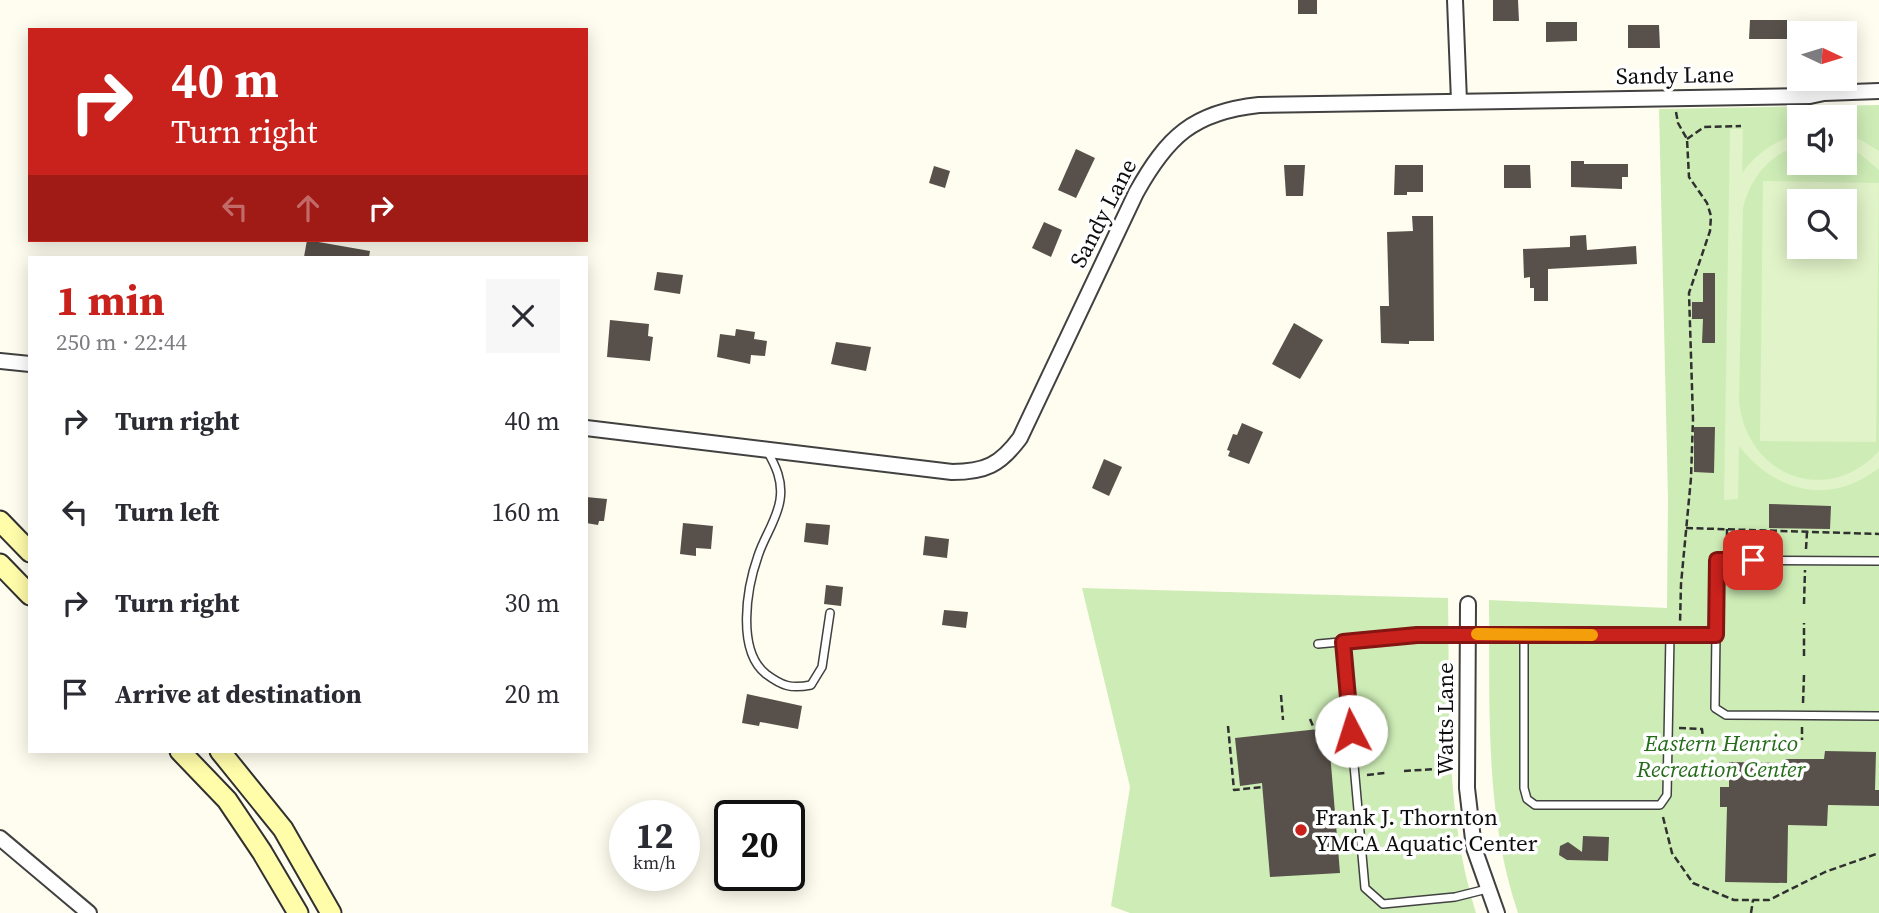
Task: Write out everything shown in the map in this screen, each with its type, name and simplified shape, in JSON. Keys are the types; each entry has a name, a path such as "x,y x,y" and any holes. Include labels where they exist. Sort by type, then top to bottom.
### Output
{"main road":[{"path":"0,521 28,550"},
{"path":"0,564 28,593"},
{"path":"182,753 227,800 298,913"},
{"path":"222,753 283,829 331,913"}],"street":[{"path":"1455,0 1459,101"},
{"name":"Sandy Lane","path":"588,428 952,472 973,472 998,462 1020,439 1148,171 1171,142 1192,125 1219,112 1259,105 1810,96 1879,91"},
{"path":"3,364 28,364"},
{"name":"Watts Lane","path":"1468,604 1467,788 1475,848 1497,913"},
{"path":"0,838 89,913"}],"lane":[{"path":"765,449 777,468 780,492 774,520 758,557 747,611 751,653 761,670 777,682 794,688 811,685 822,667 830,613"},
{"path":"1879,561 1717,560 1715,708 1721,713 1879,716"},
{"path":"1524,634 1524,788 1528,799 1535,805 1660,805 1667,795 1668,784 1670,635"},
{"path":"1318,644 1417,635 1716,635"},
{"path":"1343,642 1364,888 1383,904 1455,897 1487,889"}],"path":[{"path":"1673,98 1678,123 1687,139 1689,177 1707,203 1711,216 1710,231 1689,293 1693,419 1680,627"},
{"path":"1687,139 1704,127 1741,126"},
{"path":"1686,528 1879,534"},
{"path":"1727,529 1727,560"},
{"path":"1806,551 1807,532"},
{"path":"1804,604 1805,570"},
{"path":"1804,623 1804,656"},
{"path":"1802,707 1804,675"},
{"path":"1281,695 1283,720"},
{"path":"1310,719 1312,726 1319,728 1338,726"},
{"path":"1228,726 1234,790 1262,786"},
{"path":"1802,727 1802,740"},
{"path":"1679,728 1702,729 1703,739"},
{"path":"1329,741 1340,740"},
{"path":"1404,771 1455,768"},
{"path":"1364,775 1385,773"},
{"path":"1660,805 1672,853 1693,883 1734,900 1769,900 1825,872 1879,853"},
{"path":"1751,913 1753,900"}],"green space":[{"name":"Eastern Henrico Recreation Center","path":"1857,105 1879,105 1879,913 1518,913 1499,837 1494,798 1489,600 1667,608 1668,499 1659,109 1787,107 1787,175 1857,175"},
{"path":"1730,129 1743,129 1742,173 1767,148 1787,138 1787,151 1762,169 1750,187 1743,208 1739,400 1745,426 1756,448 1772,464 1792,475 1813,480 1836,478 1858,468 1879,451 1879,468 1842,487 1804,489 1770,475 1739,446 1738,499 1724,500"},
{"path":"1857,138 1879,151 1879,170 1857,153"},
{"path":"1763,181 1879,183 1876,442 1760,441"},
{"path":"1082,588 1448,598 1449,717 1454,797 1458,836 1476,913 1130,913 1111,906 1130,787"}],"building":[{"path":"1298,0 1317,0 1317,14 1298,14"},
{"path":"1493,0 1518,0 1519,21 1493,21"},
{"path":"1750,20 1787,20 1787,39 1749,39"},
{"path":"1546,22 1577,22 1577,41 1546,42"},
{"path":"1628,25 1659,25 1660,48 1628,48"},
{"path":"1076,149 1095,158 1076,198 1058,190"},
{"path":"1571,161 1584,161 1584,164 1628,164 1628,177 1622,177 1622,189 1571,187"},
{"path":"1284,165 1305,165 1303,196 1286,196"},
{"path":"1395,165 1423,165 1423,192 1394,195"},
{"path":"1504,165 1530,165 1531,188 1504,188"},
{"path":"934,166 950,171 945,188 929,183"},
{"path":"1412,216 1433,216 1434,341 1381,343 1380,306 1389,306 1387,232 1413,231"},
{"path":"1044,222 1062,230 1051,257 1032,248"},
{"path":"1586,235 1587,250 1636,246 1637,264 1548,269 1548,301 1534,301 1534,288 1530,288 1530,277 1524,278 1523,249 1570,247 1570,236"},
{"path":"307,242 370,251 369,256 304,256"},
{"path":"657,272 683,275 680,294 654,290"},
{"path":"1703,273 1715,273 1715,343 1702,343 1703,319 1692,319 1692,302 1703,302"},
{"path":"610,320 649,324 648,336 653,337 650,361 607,357"},
{"path":"1294,323 1323,340 1300,379 1272,364"},
{"path":"736,329 755,332 754,339 767,341 765,356 751,355 750,364 717,357 720,334 735,336"},
{"path":"836,342 871,347 866,371 831,364"},
{"path":"1242,423 1263,432 1249,464 1228,456 1230,451 1227,450 1233,434 1237,435"},
{"path":"1694,427 1715,427 1714,473 1694,472"},
{"path":"1104,459 1122,467 1109,496 1092,488"},
{"path":"588,497 607,499 604,521 599,521 598,525 588,523"},
{"path":"1769,504 1831,506 1830,529 1769,528"},
{"path":"683,523 713,526 711,549 696,548 696,556 680,554"},
{"path":"806,523 830,525 828,545 804,542"},
{"path":"925,536 949,539 947,558 923,555"},
{"path":"826,585 843,587 841,606 824,604"},
{"path":"944,610 968,612 966,628 942,625"},
{"path":"747,694 802,706 798,729 760,722 759,726 742,723"},
{"name":"Frank J. Thornton YMCA Aquatic Center","path":"1328,728 1340,873 1270,877 1262,783 1240,786 1235,738"},
{"path":"1825,751 1876,752 1875,790 1879,790 1879,806 1828,805 1827,826 1788,825 1787,883 1725,882 1727,807 1720,807 1720,787 1729,787 1729,762 1785,763 1785,759 1824,759"},
{"path":"1583,836 1609,837 1608,861 1567,860 1559,855 1560,846 1568,842 1582,852"}],"slow traffic":[{"path":"1477,634 1592,635"}],"place":[{"name":"Frank J. Thornton YMCA Aquatic Center","path":"1301,830"}],"route":[{"path":"1351,731 1343,642 1417,635 1716,635 1717,560 1753,560"}]}
